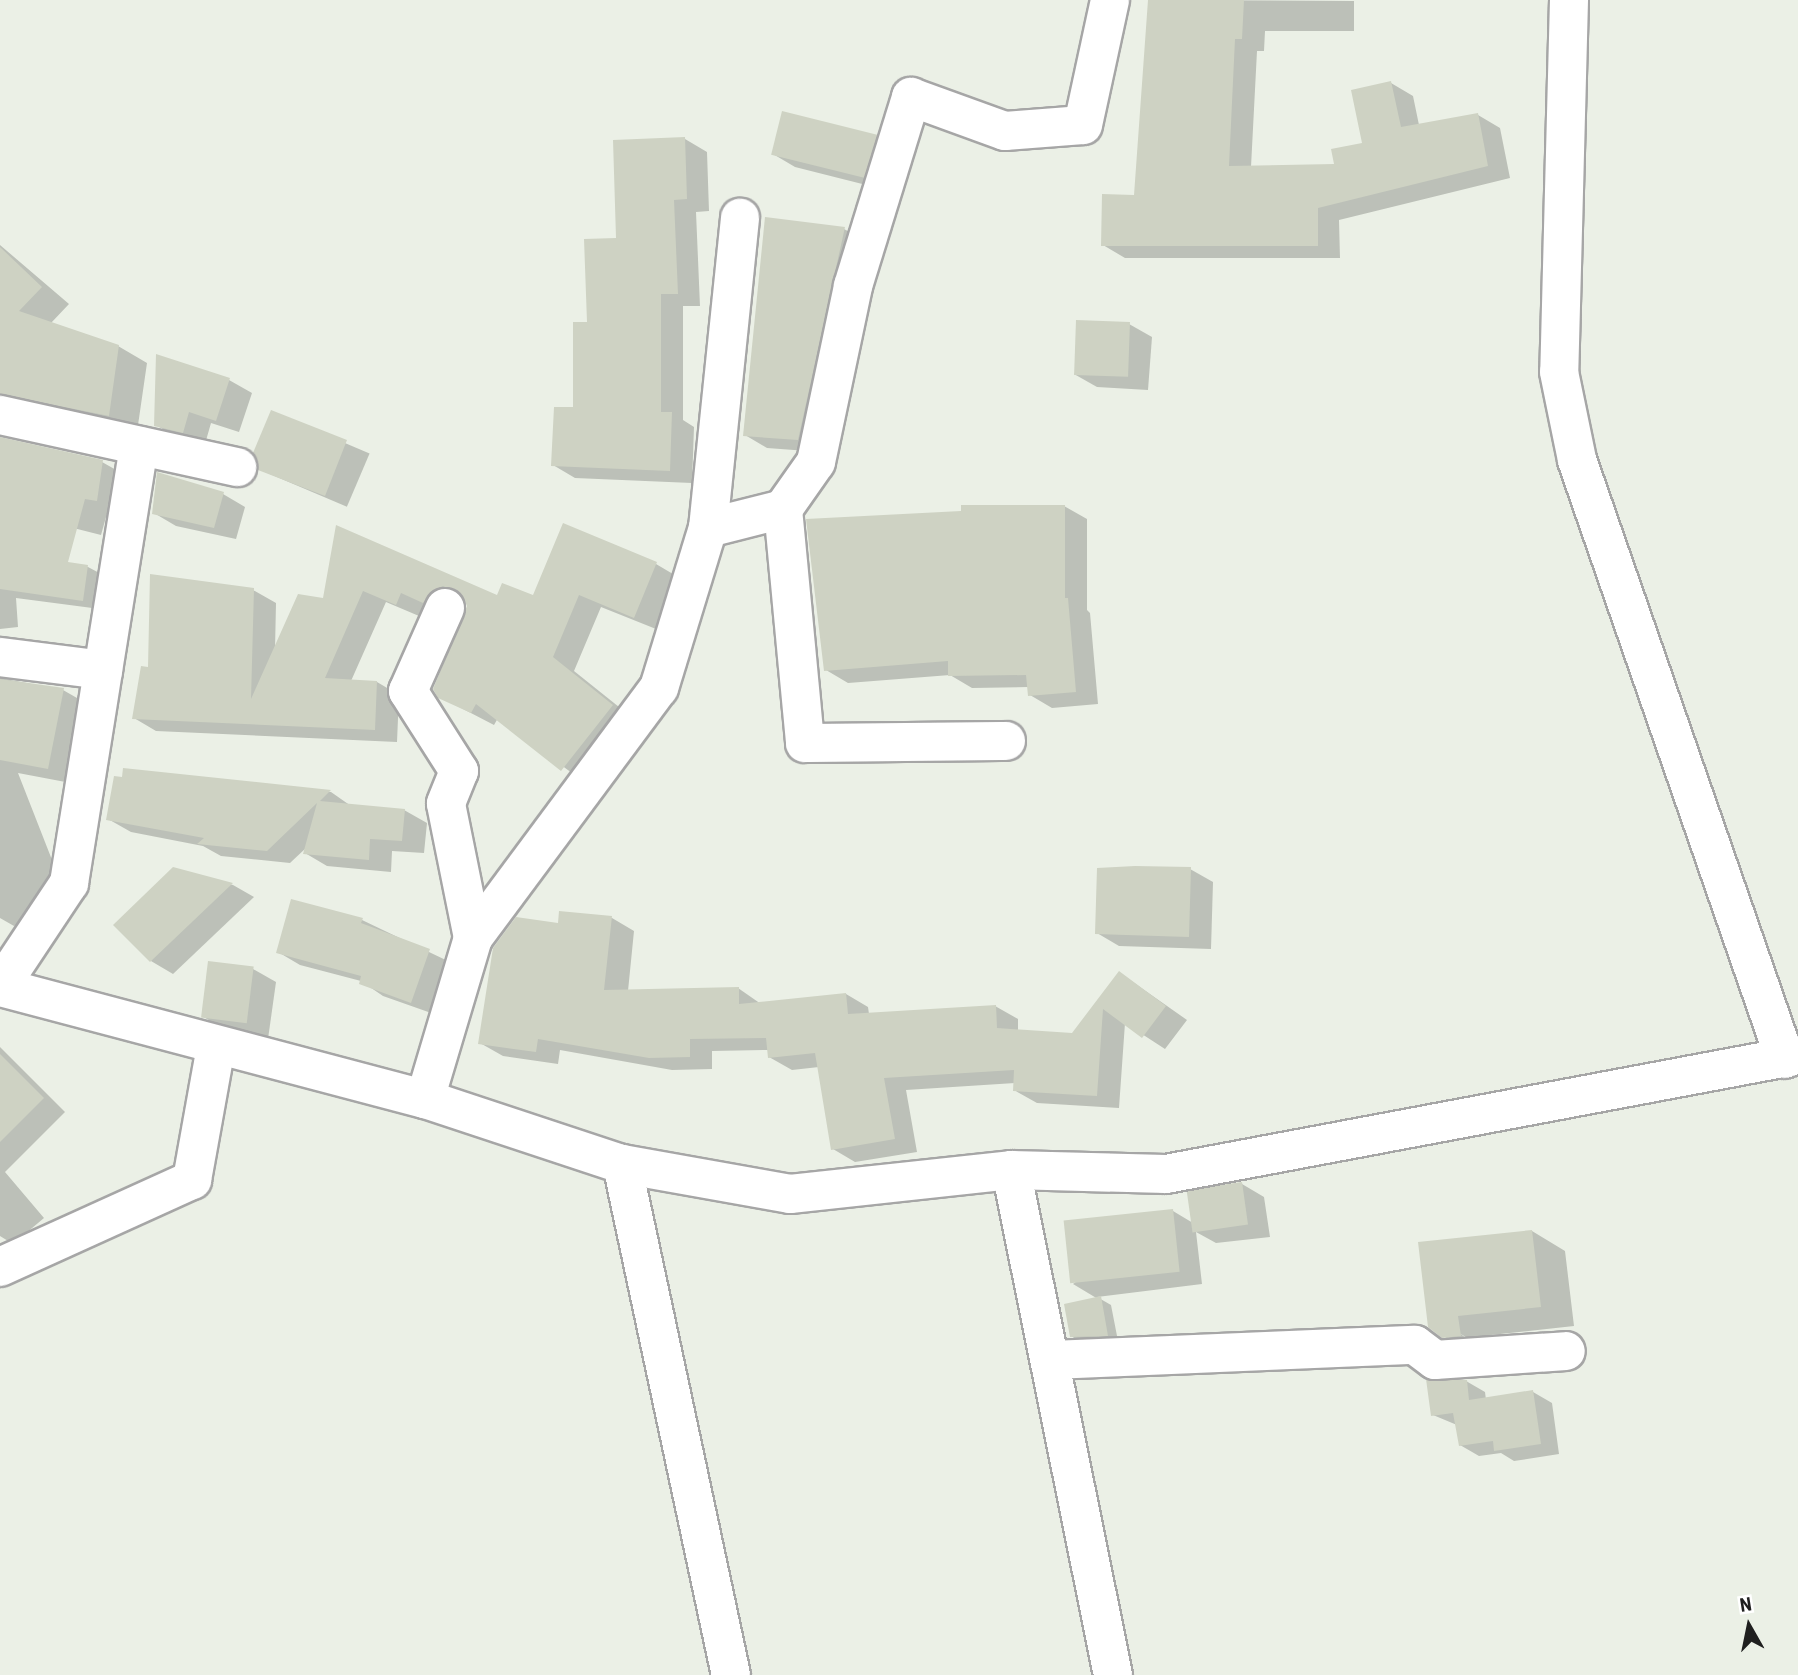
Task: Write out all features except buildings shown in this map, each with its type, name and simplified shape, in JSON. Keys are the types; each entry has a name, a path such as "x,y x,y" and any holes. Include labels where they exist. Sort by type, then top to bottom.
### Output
{"street":[{"path":"1006,741 805,743 783,509 816,462 853,286 911,97 1005,131 1083,125 1110,0"},
{"path":"139,446 69,883 0,987 425,1099 622,1164 790,1194 1010,1170 1166,1174 1791,1057 1574,447 1559,372 1569,0"},
{"path":"425,1099 473,938 659,688 708,528 740,218"},
{"path":"0,415 236,467"},
{"path":"708,528 783,509"},
{"path":"444,608 408,691 459,771 446,804 473,938"},
{"path":"0,657 103,670"},
{"path":"0,1268 192,1180 216,1045"},
{"path":"622,1164 732,1675"},
{"path":"1010,1170 1052,1360 1113,1675"},
{"path":"1052,1360 1415,1345 1436,1360 1566,1351"}]}
